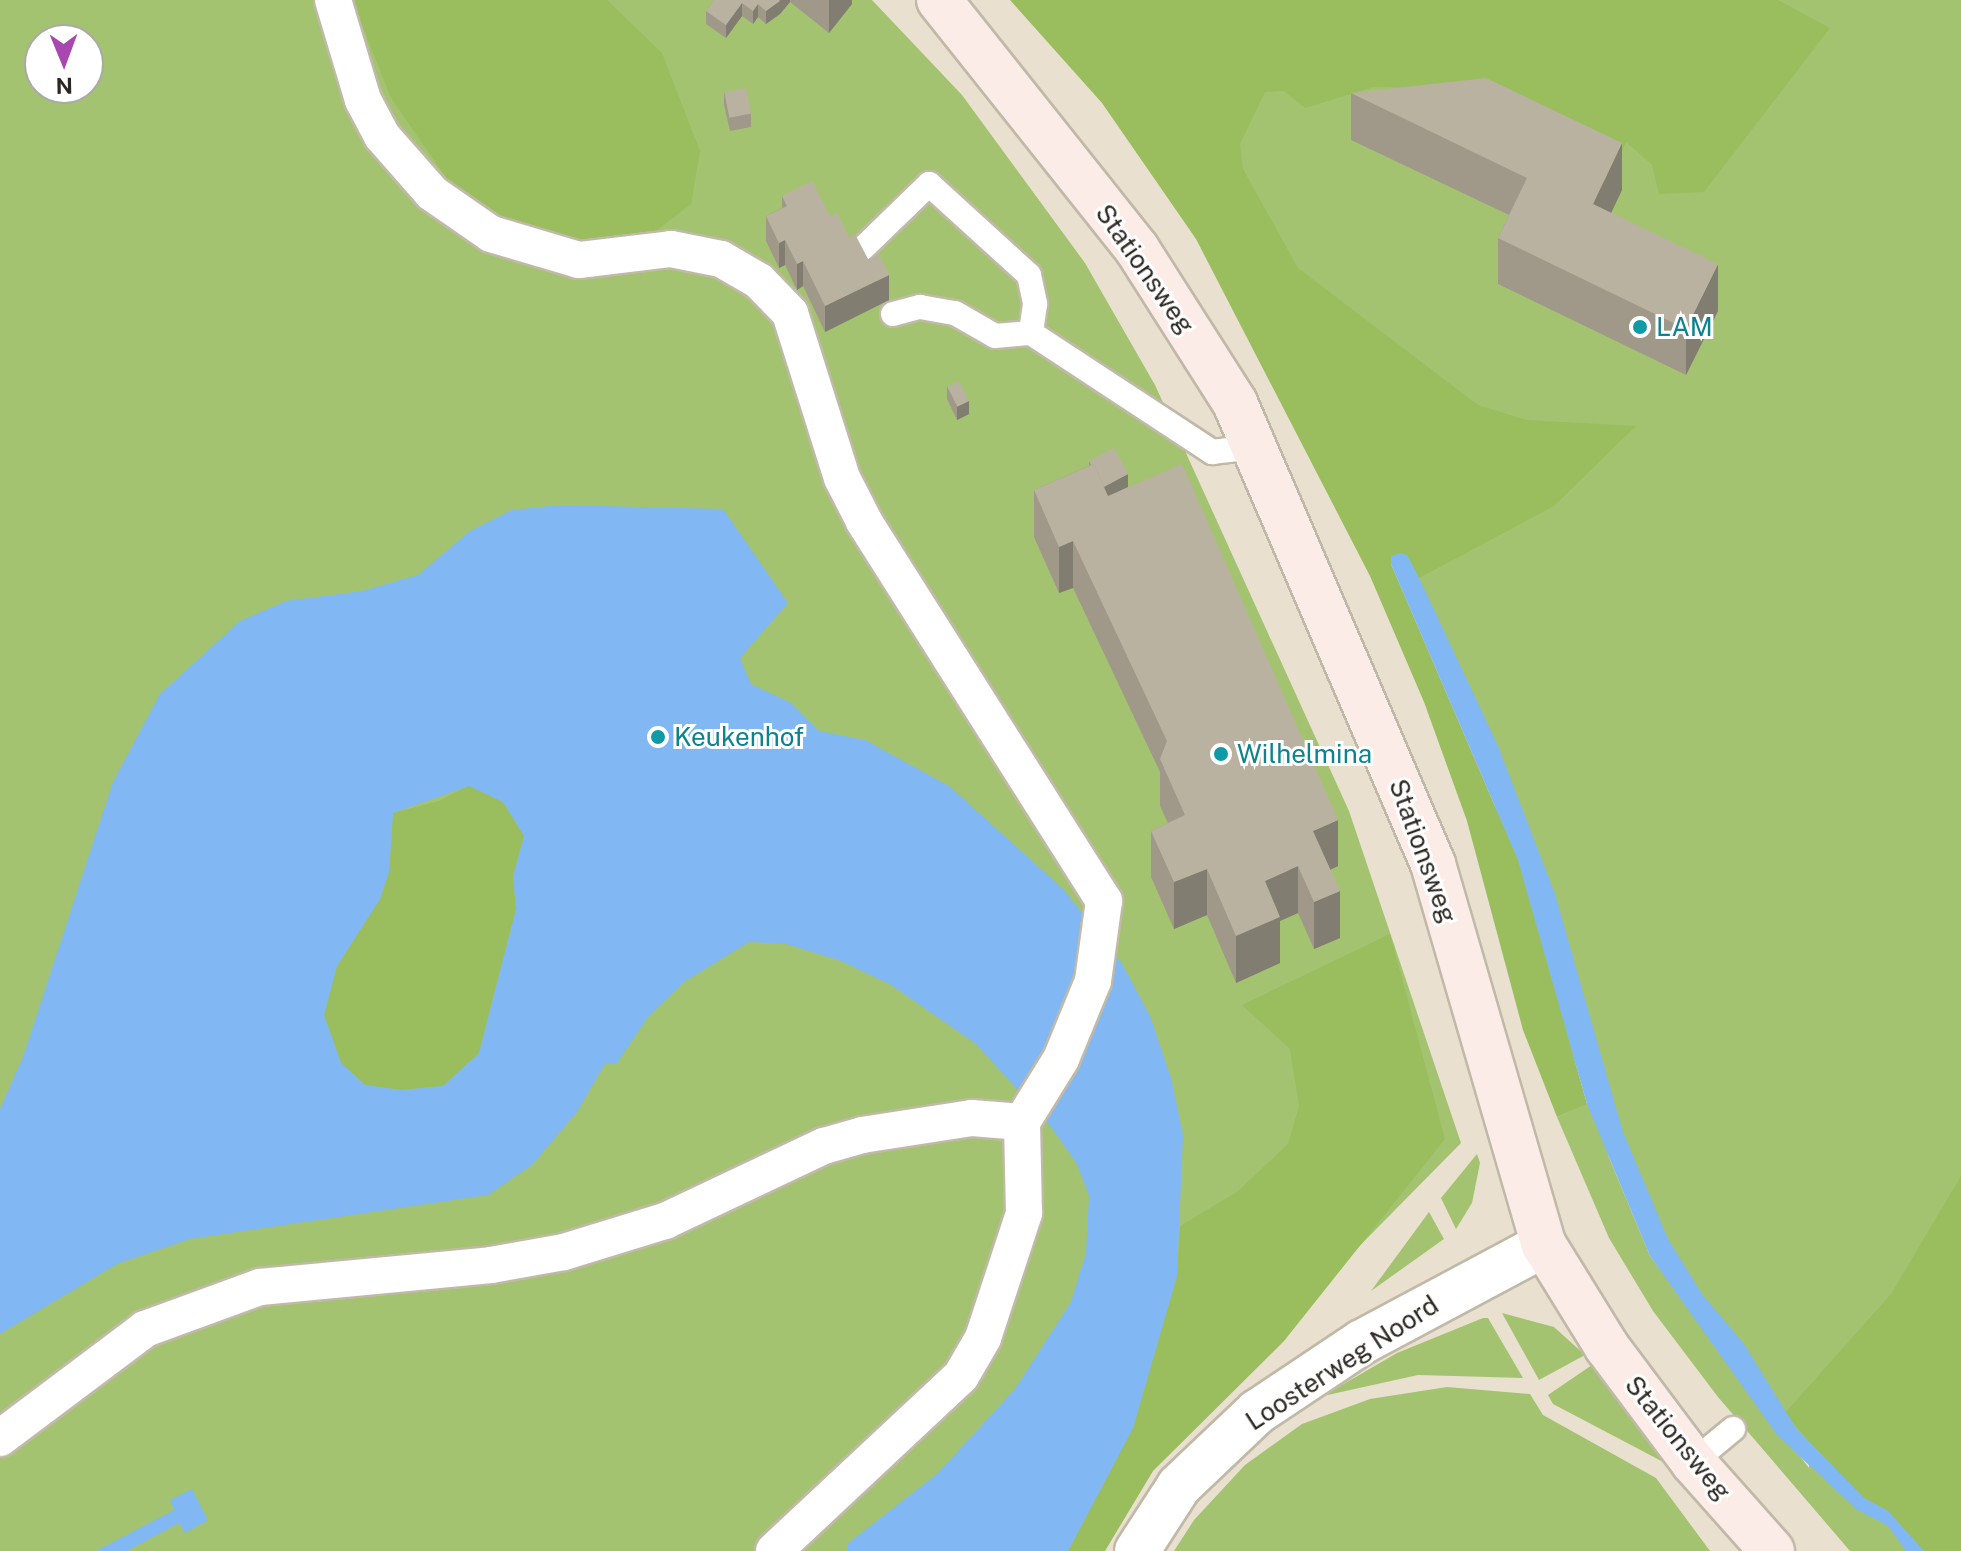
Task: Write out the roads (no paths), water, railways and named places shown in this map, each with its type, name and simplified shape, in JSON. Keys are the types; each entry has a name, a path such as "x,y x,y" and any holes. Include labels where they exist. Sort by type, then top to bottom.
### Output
{"main road":[{"name":"Stationsweg","path":"939,0 1137,249 1235,403 1433,864 1544,1245 1607,1347 1693,1462 1772,1551"}],"street":[{"path":"333,0 363,100 382,136 432,193 491,234 579,260 671,249 721,259 759,281 790,313 842,478 913,604 1104,901 1104,922 1078,1023 1043,1095 1024,1118 1024,1213 987,1326 961,1376 774,1551"},
{"path":"0,1438 145,1329 260,1287 491,1265 564,1252 665,1221 849,1138 943,1121 1024,1118"},
{"name":"Loosterweg Noord","path":"1137,1551 1179,1486 1257,1412 1362,1342 1544,1245"}],"lane":[{"path":"861,250 929,184 1029,275 1035,304 1031,333"},
{"path":"893,314 920,307 955,313 995,336 1031,333 1212,452 1254,447"},
{"path":"1693,1462 1733,1429"}],"water":[{"path":"560,505 723,509 788,603 740,658 751,684 791,703 819,731 865,740 949,786 1063,889 1121,962 1150,1016 1171,1078 1183,1135 1177,1276 1133,1428 1068,1551 847,1551 847,1544 937,1474 1015,1389 1071,1302 1086,1253 1089,1196 1077,1164 1051,1127 976,1044 891,985 841,961 786,944 749,942 684,982 648,1017 617,1063 605,1064 577,1112 532,1165 488,1195 190,1239 117,1264 0,1334 0,1109 23,1057 113,782 160,694 240,621 286,601 362,591 418,575 470,531 512,510","holes":["469,786 503,802 524,836 513,876 516,909 479,1053 443,1086 401,1090 365,1085 341,1063 324,1015 337,966 380,899 389,872 393,813"]},
{"path":"1400,553 1407,555 1419,578 1498,746 1555,894 1623,1132 1668,1239 1702,1294 1744,1344 1796,1428 1864,1498 1888,1511 1924,1551 1906,1551 1888,1526 1856,1509 1777,1435 1650,1256 1587,1104 1518,860 1391,564 1391,556"},
{"path":"192,1489 208,1520 185,1533 179,1523 127,1551 96,1551 174,1510 170,1500"}],"place":[{"name":"LAM","path":"1640,327"},
{"name":"Keukenhof","path":"658,737"},
{"name":"Wilhelmina","path":"1221,754"}]}
